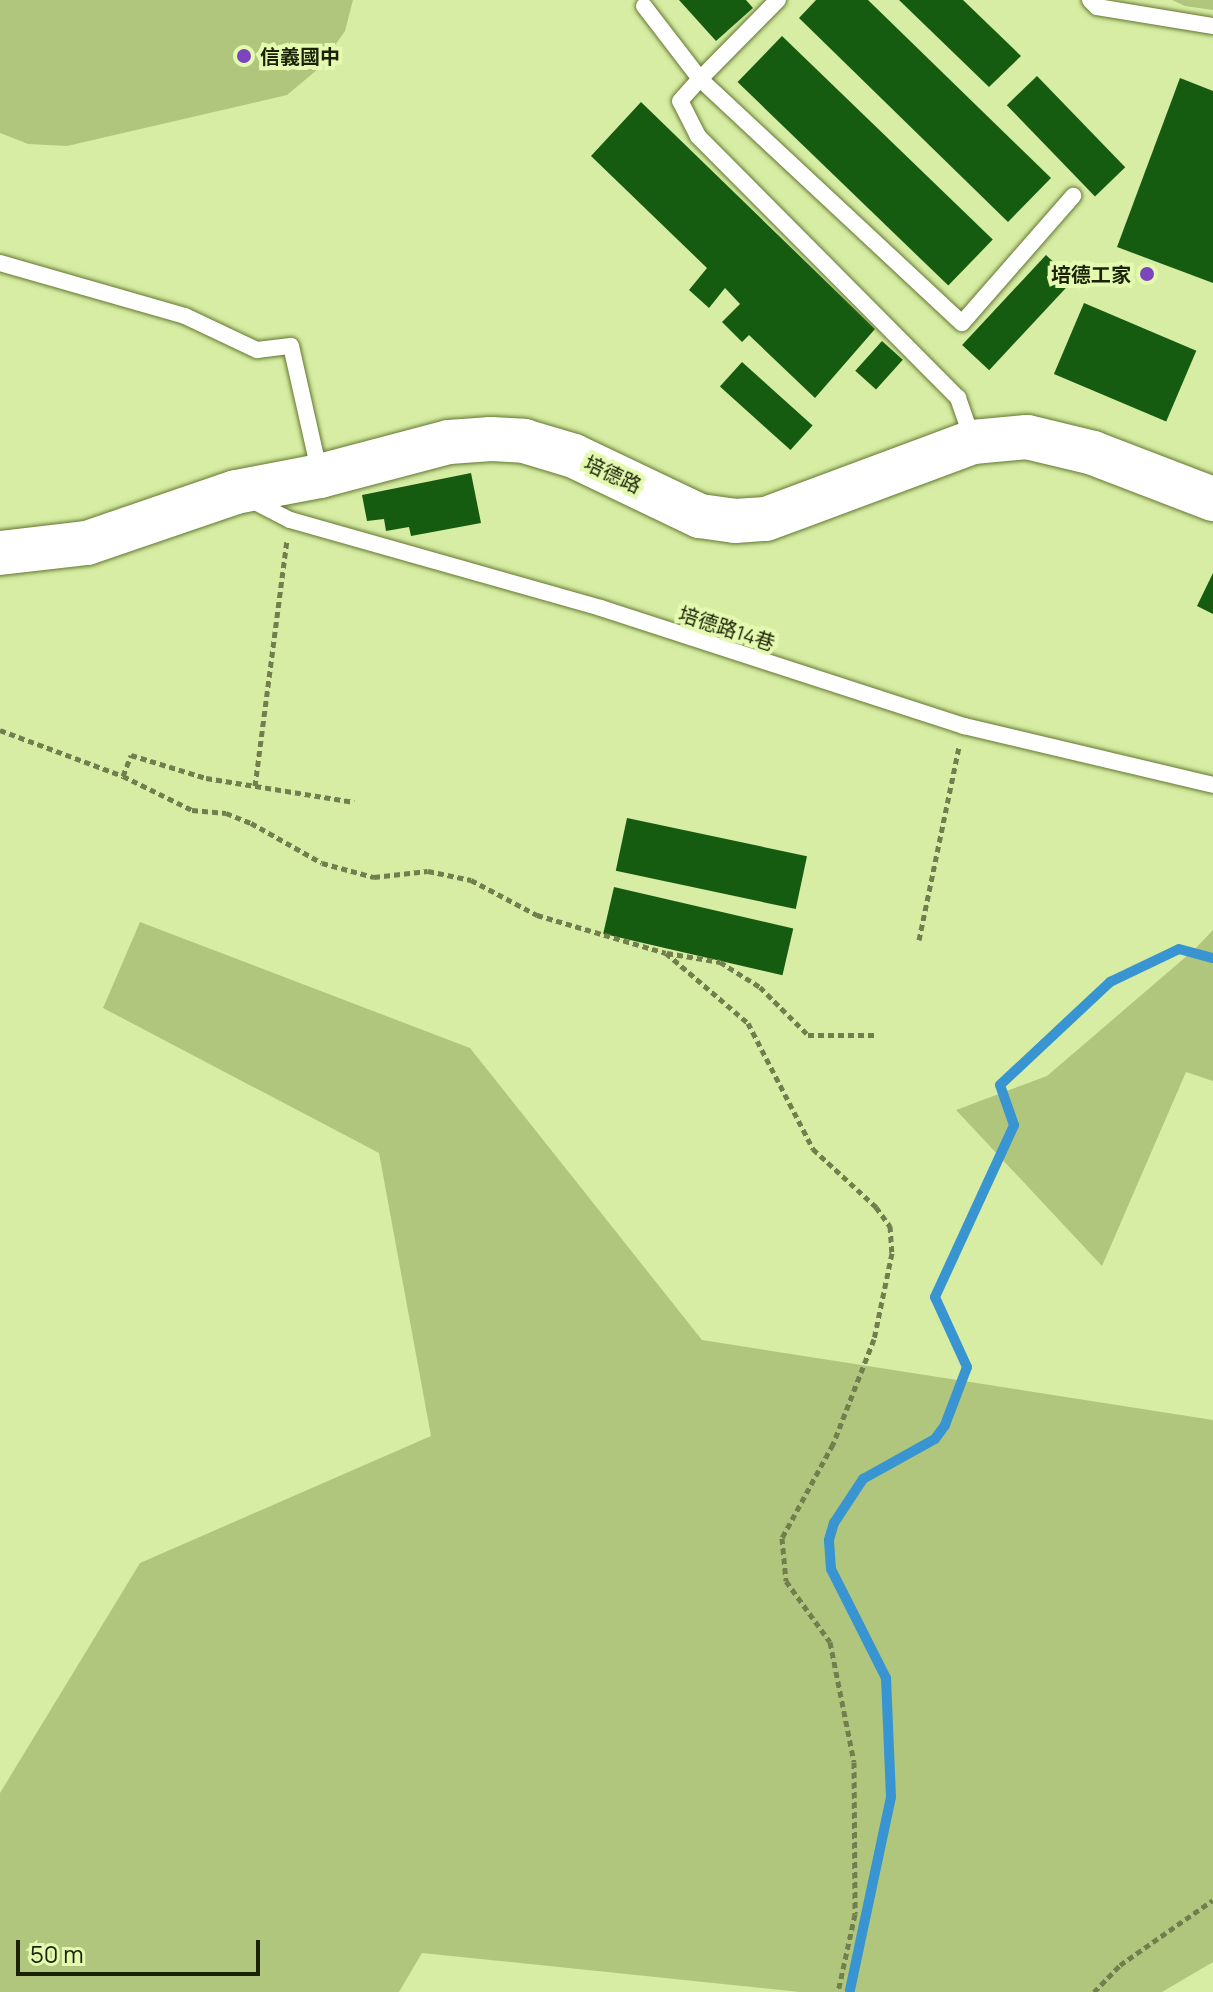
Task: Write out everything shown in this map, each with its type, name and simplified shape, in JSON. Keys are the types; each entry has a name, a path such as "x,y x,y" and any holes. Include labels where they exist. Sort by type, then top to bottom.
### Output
{"main road":[{"name":"培德路","path":"0,553 87,543 236,492 320,476 449,442 524,441 574,456 700,516 735,521 766,519 973,442 1027,437 1093,453 1213,499"}],"lane":[{"path":"778,0 680,101 698,136 958,398 973,442"},
{"path":"1090,0 1097,7 1213,26"},
{"path":"644,6 700,79 962,323 1073,196"},
{"path":"0,263 185,316 257,350 291,346 320,476"},
{"name":"培德路14巷","path":"236,492 290,520 601,608 964,726 1213,785"}],"path":[{"path":"255,786 290,520"},
{"path":"919,940 964,726"},
{"path":"0,730 123,776 192,810 226,813 251,823 322,863 374,877 428,871 471,880 537,915 666,953 720,962 760,987 808,1035 876,1035"},
{"path":"123,776 131,755 206,778 354,802"},
{"path":"666,953 748,1023 813,1149 876,1207 890,1226 892,1253 874,1339 833,1444 782,1538 786,1581 830,1642 854,1762 855,1914 838,1992"},
{"path":"1094,1992 1120,1965 1213,1900"}],"green space":[{"path":"0,0 353,0 345,31 318,69 287,95 67,146 28,144 0,133"},
{"path":"1172,0 1213,0 1213,10 1185,6"},
{"path":"140,922 470,1048 702,1340 1213,1420 1213,1962 1162,1992 800,1992 422,1953 399,1992 0,1992 0,1793 140,1563 431,1436 379,1153 103,1008"},
{"path":"1213,930 1213,1081 1186,1072 1102,1266 956,1110 1047,1076"}],"building":[{"path":"679,0 746,0 753,8 716,41"},
{"path":"816,0 868,0 1051,178 1008,222 799,18"},
{"path":"899,0 963,0 1021,56 989,87"},
{"path":"782,36 993,240 948,286 738,82"},
{"path":"1037,76 1125,167 1095,197 1007,105"},
{"path":"1180,78 1213,91 1213,283 1117,247"},
{"path":"641,102 875,329 815,398 749,335 742,342 722,322 740,304 725,288 709,308 689,290 707,268 591,156"},
{"path":"1046,255 1073,280 989,370 962,345"},
{"path":"1084,303 1196,351 1166,422 1054,374"},
{"path":"882,341 903,360 876,389 855,371"},
{"path":"742,362 813,426 791,450 720,387"},
{"path":"471,473 481,523 411,536 409,527 386,531 384,519 367,521 362,495"},
{"path":"1213,573 1213,614 1197,606"},
{"path":"627,818 807,856 796,909 616,871"},
{"path":"614,887 793,928 782,975 603,934"}],"waterway":[{"path":"850,1990 891,1797 886,1678 831,1569 829,1540 834,1523 863,1479 935,1439 945,1425 967,1367 935,1297 1014,1125 1000,1085 1110,982 1179,949 1213,958"}],"place":[{"name":"信義國中","path":"244,56"},
{"name":"培德工家","path":"1147,274"}]}
